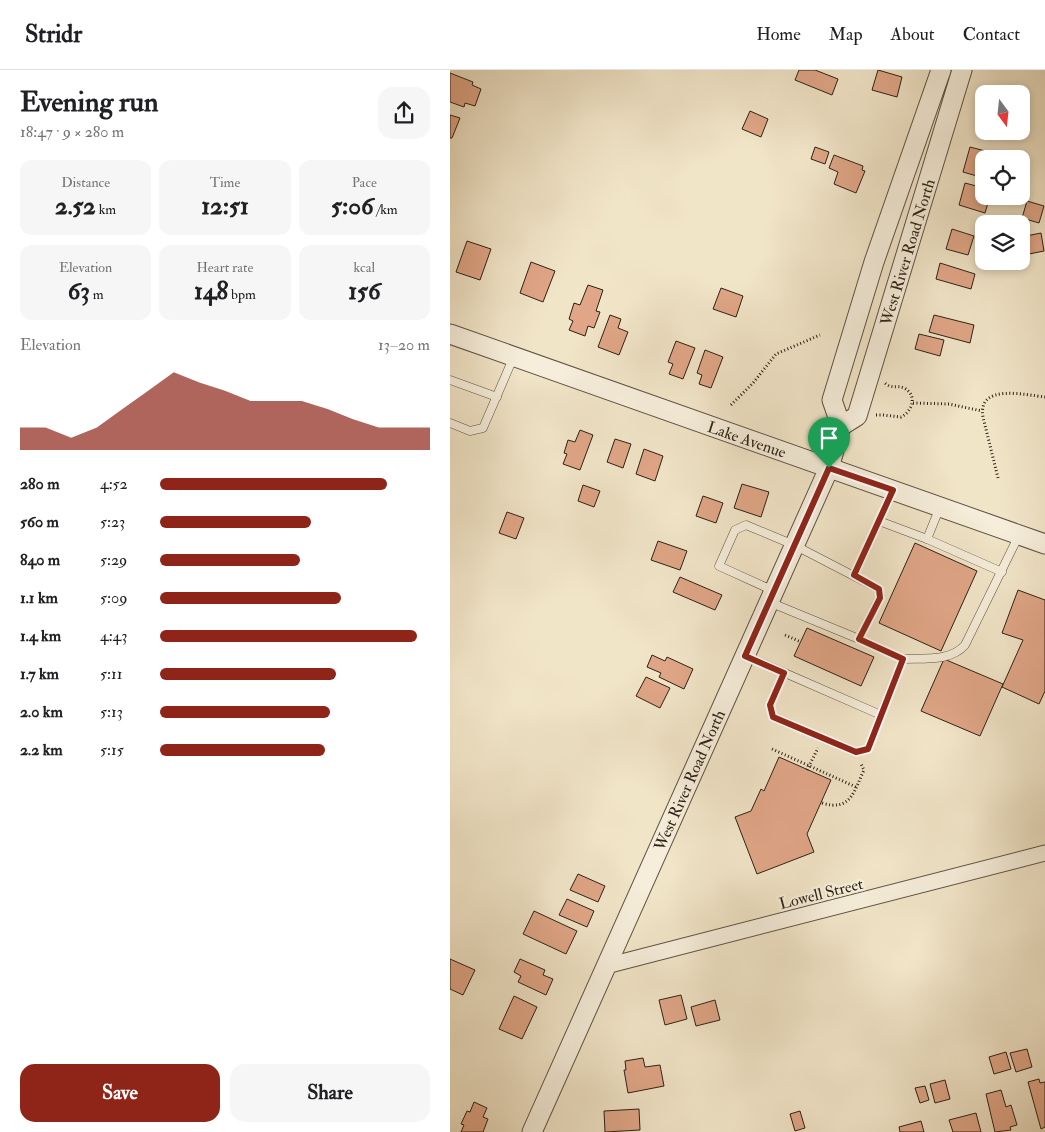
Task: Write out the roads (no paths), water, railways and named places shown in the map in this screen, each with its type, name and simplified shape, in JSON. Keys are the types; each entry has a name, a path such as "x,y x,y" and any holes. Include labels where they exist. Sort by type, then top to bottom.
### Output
{"street":[{"name":"West River Road North","path":"532,1132 829,468 841,426 832,400 874,262 941,70"},
{"name":"West River Road North","path":"841,426 857,416 962,70"},
{"name":"Lake Avenue","path":"450,334 1045,544"},
{"name":"Lowell Street","path":"606,966 1045,853"}],"lane":[{"path":"450,423 470,431 483,428 514,356"},
{"path":"450,380 497,397"},
{"path":"854,575 893,490"},
{"path":"927,539 940,507"},
{"path":"879,521 927,539 1002,572"},
{"path":"859,639 880,598 879,589 794,545 746,526 735,530 719,566 771,596 859,639 903,659 943,658 958,652 965,645 1019,535"},
{"path":"745,656 881,715"},
{"path":"784,673 770,705 773,717 856,752 868,749 903,659"}]}
